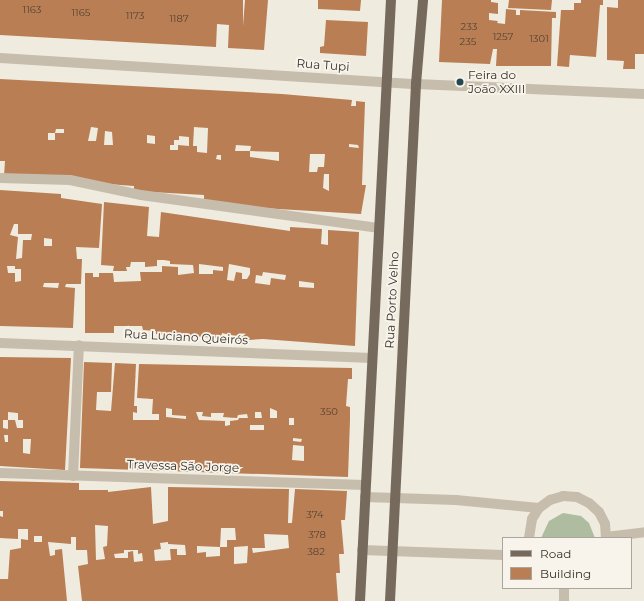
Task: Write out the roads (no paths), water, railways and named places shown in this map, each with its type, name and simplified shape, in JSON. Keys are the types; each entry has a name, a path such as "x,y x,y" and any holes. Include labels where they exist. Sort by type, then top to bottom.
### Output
{"main road":[{"name":"Rua Porto Velho","path":"360,601 378,228 391,0"},
{"name":"Rua Porto Velho","path":"390,601 416,84 423,0"}],"street":[{"name":"Rua Tupi","path":"0,58 416,84 644,94"},
{"path":"0,178 70,180 141,196 378,228"},
{"name":"Rua Luciano Queirós","path":"0,343 80,345 372,358"},
{"path":"73,476 80,345"},
{"name":"Travessa São Jorge","path":"0,473 365,485"},
{"path":"529,537 532,519 540,508 550,500 563,496 577,497 589,503 598,512 605,524 606,537"},
{"path":"365,497 540,508"},
{"path":"612,537 644,532"},
{"path":"362,550 502,556"},
{"path":"564,589 564,601"}],"place":[{"name":"Feira do João XXIII","path":"460,82"}]}
